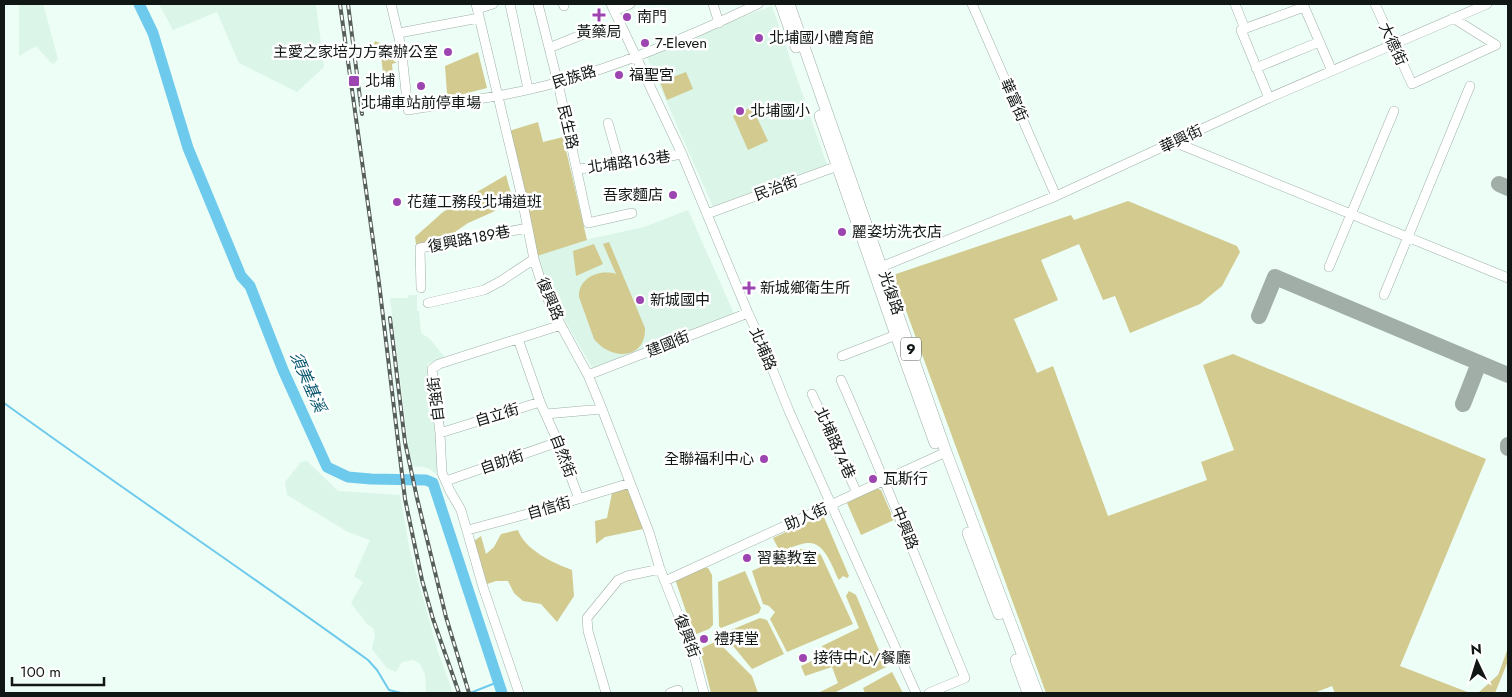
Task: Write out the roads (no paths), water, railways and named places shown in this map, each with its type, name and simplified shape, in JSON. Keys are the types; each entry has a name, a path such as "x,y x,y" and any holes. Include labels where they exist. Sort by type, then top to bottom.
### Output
{"main road":[{"name":"光復路","path":"781,4 841,164 1028,693"},
{"name":"光復路","path":"789,4 841,164"},
{"name":"光復路","path":"878,268 896,335 1036,693"}],"street":[{"path":"391,4 399,33 493,4"},
{"path":"510,4 528,89"},
{"name":"民生路","path":"538,4 558,83 588,223 632,213"},
{"path":"613,8 630,4"},
{"path":"713,4 719,23"},
{"name":"民族路","path":"399,33 408,110 558,83 637,57 719,23 758,4"},
{"name":"華富街","path":"972,4 1056,196"},
{"path":"1235,4 1245,29"},
{"name":"大德街","path":"1375,4 1412,84 1496,45 1453,18"},
{"name":"華興街","path":"878,268 1056,196 1269,98 1487,4"},
{"path":"1269,98 1241,30 1304,5 1332,71"},
{"name":"北埔路","path":"613,8 682,154 789,411 916,693"},
{"name":"復興路","path":"477,10 498,95 534,259 542,285 552,309 588,375 650,532 665,580"},
{"path":"549,48 586,33"},
{"path":"1256,68 1319,42"},
{"path":"1384,295 1470,86"},
{"path":"1329,267 1394,111"},
{"path":"608,123 620,165"},
{"path":"1174,142 1508,278"},
{"name":"北埔路163巷","path":"577,169 620,165 682,154"},
{"name":"民治街","path":"707,214 841,164"},
{"name":"復興路189巷","path":"421,288 420,248 528,228"},
{"path":"428,302 484,290 534,259"},
{"name":"建國街","path":"588,375 748,313"},
{"name":"自強街","path":"519,693 483,587 461,510 442,473 440,433 432,369 439,364 561,324"},
{"path":"842,356 896,335"},
{"path":"518,339 546,414 602,409"},
{"name":"中興路","path":"842,380 886,480 934,606 965,678 928,693"},
{"name":"北埔路74巷","path":"812,394 857,493"},
{"name":"自立街","path":"440,433 540,402"},
{"name":"自然街","path":"546,414 579,499"},
{"name":"自助街","path":"446,481 558,442"},
{"name":"助人街","path":"665,580 943,454"},
{"name":"自信街","path":"468,530 630,483"},
{"path":"606,693 588,631 587,618 618,580 627,576 660,569"},
{"name":"復興街","path":"665,580 693,652 704,693"}],"waterway":[{"name":"須美基溪","path":"139,4 153,33 188,148 241,276 250,286 283,370 327,467 348,477 426,480 433,483 502,693"},
{"path":"4,403 368,660 377,670 389,690 401,693"},
{"path":"470,693 498,682"}],"railway":[{"path":"340,4 379,283 405,499 422,580 433,619 459,693"},
{"path":"348,4 362,114"},
{"path":"390,318 405,442 446,617 469,693"}],"place":[{"name":"黃藥局","path":"599,15"},
{"name":"南門","path":"627,17"},
{"name":"北埔國小體育館","path":"759,38"},
{"name":"7-Eleven","path":"645,43"},
{"name":"主愛之家培力方案辦公室","path":"448,52"},
{"name":"福聖宮","path":"619,75"},
{"name":"北埔","path":"354,81"},
{"name":"北埔車站前停車場","path":"421,86"},
{"name":"北埔國小","path":"740,111"},
{"name":"吾家麵店","path":"673,195"},
{"name":"花蓮工務段北埔道班","path":"397,202"},
{"name":"麗姿坊洗衣店","path":"842,232"},
{"name":"新城鄉衛生所","path":"749,288"},
{"name":"新城國中","path":"640,300"},
{"name":"全聯福利中心","path":"764,459"},
{"name":"瓦斯行","path":"873,479"},
{"name":"習藝教室","path":"747,558"},
{"name":"禮拜堂","path":"704,639"},
{"name":"接待中心/餐廳","path":"803,658"}]}
